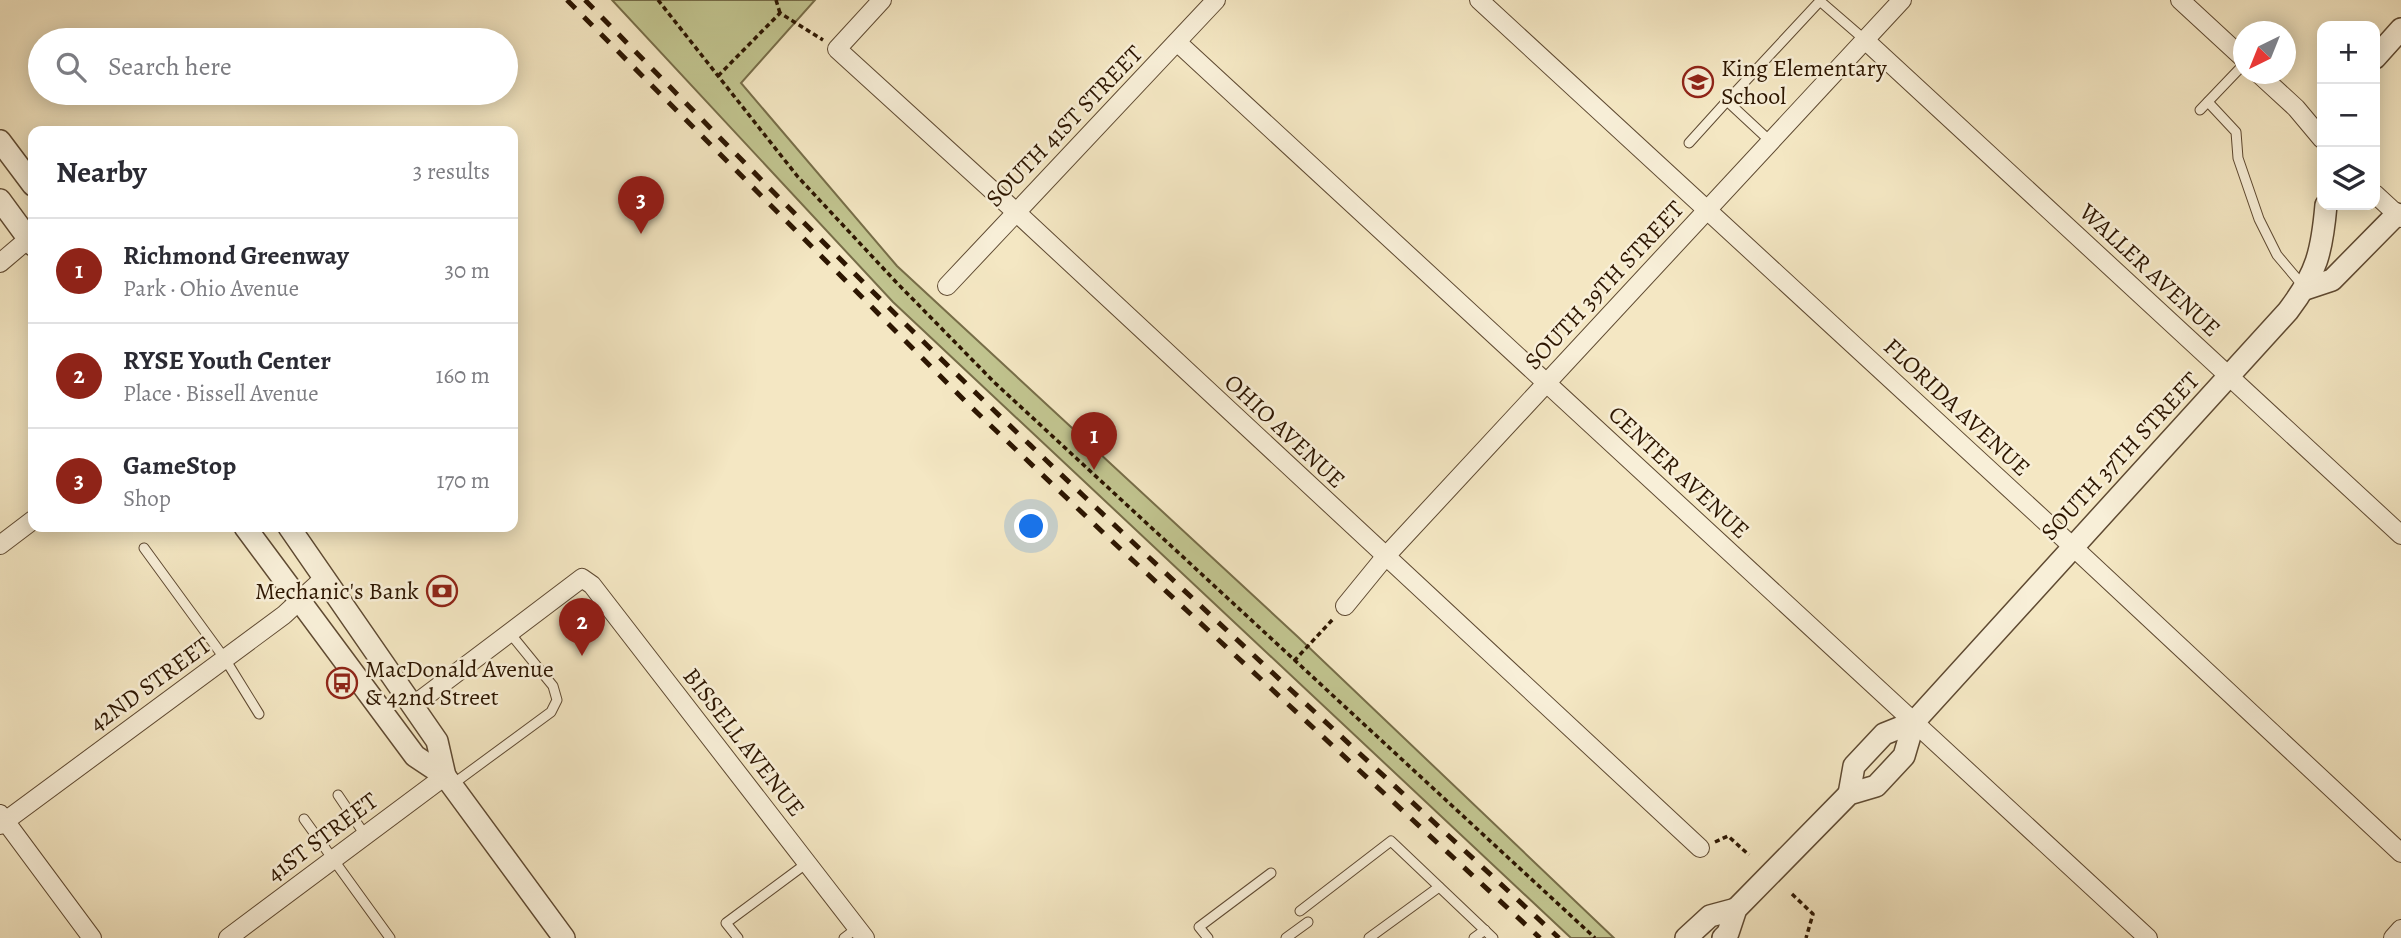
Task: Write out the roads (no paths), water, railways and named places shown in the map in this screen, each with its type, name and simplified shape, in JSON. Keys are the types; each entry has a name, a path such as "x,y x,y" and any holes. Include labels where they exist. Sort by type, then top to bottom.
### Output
{"street":[{"name":"OHIO AVENUE","path":"882,0 837,49 1700,848"},
{"name":"SOUTH 41ST STREET","path":"947,286 1216,0"},
{"name":"FLORIDA AVENUE","path":"1479,0 2401,853"},
{"name":"SOUTH 39TH STREET","path":"1345,606 1385,558 1902,0"},
{"path":"2180,0 2233,51"},
{"path":"2380,52 2401,29"},
{"name":"WALLER AVENUE","path":"1866,40 2401,535"},
{"name":"CENTER AVENUE","path":"1177,42 2148,938"},
{"path":"2270,84 2296,108 2317,133"},
{"path":"0,141 28,178"},
{"path":"2305,289 2332,280 2399,216 2380,199"},
{"path":"0,200 28,234"},
{"name":"SOUTH 37TH STREET","path":"1723,938 1728,933 1736,909 1849,794 1876,786 1904,756 1914,722 2288,311 2305,289 2316,267 2325,210"},
{"path":"0,263 28,242"},
{"path":"0,545 28,524"},
{"path":"249,532 415,756 449,780 564,938"},
{"path":"293,532 437,741 449,780"},
{"name":"42ND STREET","path":"2,820 284,615 325,577"},
{"name":"BISSELL AVENUE","path":"509,632 582,578 592,585 807,863 856,935"},
{"path":"414,705 509,632"},
{"name":"SOUTH 37TH STREET","path":"1849,794 1854,766 1884,734 1914,722"},
{"name":"41ST STREET","path":"228,938 365,835 449,780"},
{"path":"2,820 92,938"},
{"name":"SOUTH 37TH STREET","path":"1686,938 1710,916 1736,909"},
{"path":"2393,938 2401,929"}],"lane":[{"path":"1689,143 1820,1 1866,40"},
{"path":"2200,110 2233,74"},
{"path":"1727,101 1770,141"},
{"path":"2208,102 2236,132 2238,158 2259,219 2277,256 2305,289"},
{"path":"144,548 225,659 259,715"},
{"path":"449,780 551,712 557,700 553,686 509,632"},
{"path":"338,795 365,835"},
{"path":"304,819 390,938"},
{"path":"1300,911 1391,841 1493,938"},
{"path":"737,938 726,923 807,863"},
{"path":"1208,938 1199,927 1271,873"},
{"path":"1369,938 1439,887"},
{"path":"1286,938 1308,922"},
{"path":"1474,938 1485,930"}],"railway":[{"path":"567,0 968,404 1540,938"},
{"path":"585,0 978,395 1559,938"}],"place":[{"name":"King Elementary School","path":"1698,82"},
{"name":"GameStop","path":"641,234"},
{"name":"Richmond Greenway","path":"1094,470"},
{"name":"Mechanic's Bank","path":"442,591"},
{"name":"RYSE Youth Center","path":"582,656"},
{"name":"MacDonald Avenue & 42nd Street","path":"342,683"}]}
